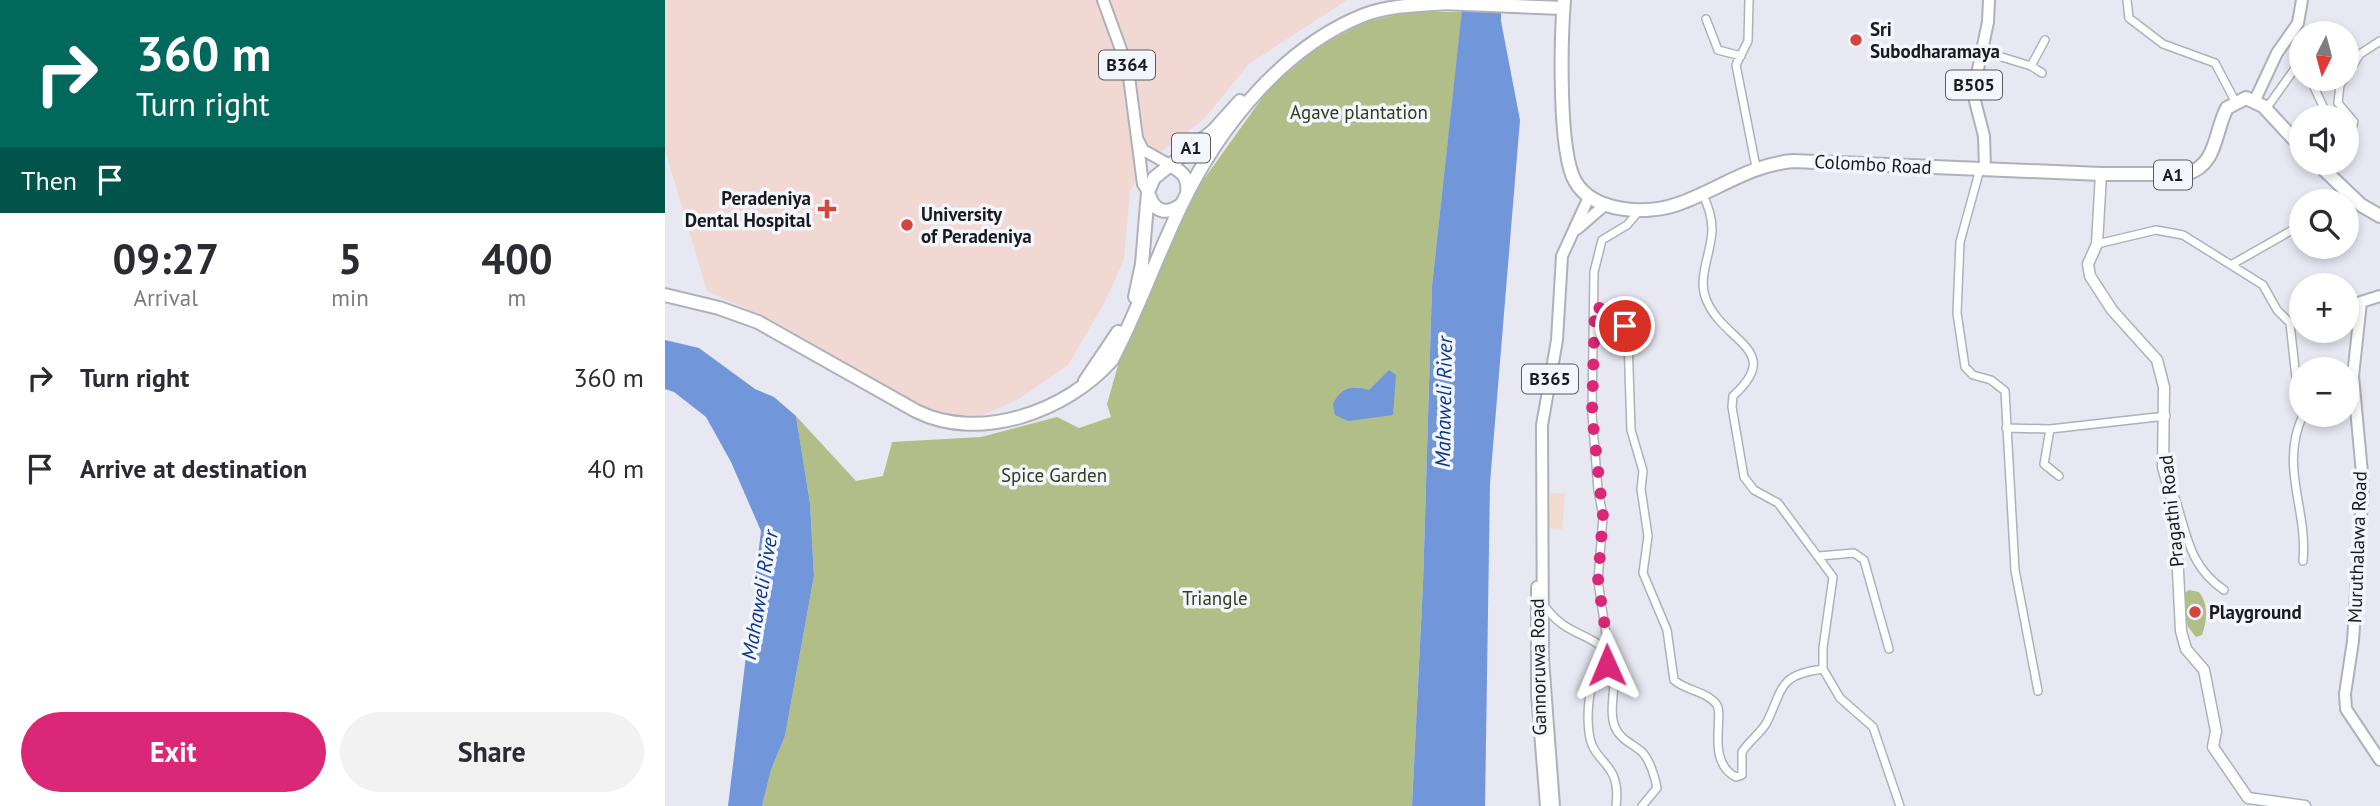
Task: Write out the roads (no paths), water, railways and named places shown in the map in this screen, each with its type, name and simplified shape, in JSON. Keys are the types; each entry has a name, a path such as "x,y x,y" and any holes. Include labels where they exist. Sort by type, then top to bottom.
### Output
{"highway":[{"name":"A1","path":"1085,382 1125,319 1138,288 1148,192 1154,178 1213,131 1259,78 1296,46 1365,8 1406,0 1536,7 1563,4 1567,152 1573,178 1589,197"},
{"name":"A1","path":"665,295 719,308 758,323 916,411 943,422 972,425 1020,416 1063,398 1097,376 1118,348 1184,200 1250,100 1274,73 1336,29 1366,15 1407,6 1448,4"},
{"path":"2235,101 2246,98 2260,105 2289,135"},
{"name":"Colombo Road","path":"1589,197 1605,204 1640,209 1669,207 1756,167 1806,160 2173,175 2196,170 2211,156 2225,111 2235,101"},
{"path":"1148,192 1152,206 1167,212 1184,200 1188,183 1185,175 1170,165"},
{"path":"2330,175 2361,205 2380,216"}],"main road":[{"name":"B364","path":"1103,0 1128,69 1135,135 1143,184 1148,192"},
{"name":"B505","path":"1983,169 1984,136 1973,100 1988,22 1989,0"},
{"path":"2260,105 2277,53 2298,23 2302,0"},
{"path":"1135,135 1143,150 1170,165"},
{"name":"Gannoruwa Road","path":"1546,806 1548,783 1541,528 1542,425 1557,340 1562,256 1589,197"},
{"path":"1572,233 1605,204"},
{"name":"Muruthalawa Road","path":"2380,296 2361,302 2353,376 2363,484 2353,641 2345,694 2346,709 2380,760"},
{"name":"Gannoruwa Road","path":"1541,528 1537,548 1536,658 1548,783 1554,806"}],"street":[{"path":"1749,0 1748,41 1736,65 1756,167"},
{"path":"2127,0 2129,18 2164,44 2215,63 2235,101"},
{"path":"1706,19 1718,50 1741,56"},
{"path":"2031,66 2045,40"},
{"path":"2359,56 2380,41"},
{"path":"1982,51 2031,66 2042,73"},
{"path":"2260,105 2289,73"},
{"path":"1983,169 1960,242 1957,313 1965,367 1973,375 1991,380 2005,391 2015,570 2038,691"},
{"name":"Pragathi Road","path":"2101,174 2097,244 2088,264 2090,276 2112,310 2157,360 2164,387 2164,461 2175,537 2181,631 2186,649 2204,670 2216,731 2213,747 2248,797 2305,806"},
{"path":"1702,193 1710,210 1712,230 1704,294 1712,315 1748,347 1755,364 1751,380 1733,396 1732,407 1744,477 1754,491 1771,496 1778,503 1819,556 1834,584 1823,648 1823,668 1840,698 1874,727 1900,806"},
{"path":"1640,209 1627,225 1602,240 1599,246 1594,272 1592,414 1603,516 1598,581 1615,676 1611,697 1615,726 1621,737 1644,754 1657,788 1642,806"},
{"path":"2097,244 2156,230 2183,235 2209,248 2263,285 2277,310 2290,323 2294,357"},
{"path":"2231,265 2289,232"},
{"path":"1595,305 1625,326 1628,339 1631,430 1643,471 1641,489 1648,536 1643,573 1645,585 1667,630 1674,680 1681,687 1704,694 1717,706 1719,714 1716,744 1730,774 1736,777 1742,775 1742,752 1768,720 1782,686 1791,676 1823,668"},
{"path":"2006,428 2050,429 2166,416"},
{"path":"2297,427 2294,434 2291,467 2305,540 2303,561"},
{"path":"2050,429 2044,464 2059,476"},
{"path":"2164,461 2192,554 2208,579 2224,590"},
{"path":"1819,556 1854,553 1864,559 1889,649"},
{"path":"1543,604 1562,626 1609,654"},
{"path":"1609,654 1607,665 1593,683 1588,730 1592,745 1617,778 1616,806"}],"water":[{"name":"Mahaweli River","path":"1463,0 1501,0 1501,21 1520,120 1490,483 1485,806 1412,806 1423,584 1432,286"},
{"name":"Mahaweli River","path":"665,340 699,348 755,389 774,397 796,416 810,503 814,576 785,736 771,770 762,806 728,806 761,531 731,462 706,417 674,392 665,389"},
{"path":"1389,370 1396,375 1393,415 1348,421 1335,415 1333,404 1340,394 1353,388 1369,390"}],"place":[{"name":"Sri Subodharamaya","path":"1856,40"},
{"name":"Peradeniya Dental Hospital","path":"827,209"},
{"name":"University of Peradeniya","path":"907,225"},
{"name":"Playground","path":"2195,612"}],"park label":[{"name":"Agave plantation","path":"1359,112"},
{"name":"Spice Garden","path":"1054,475"},
{"name":"Triangle","path":"1215,598"}]}
